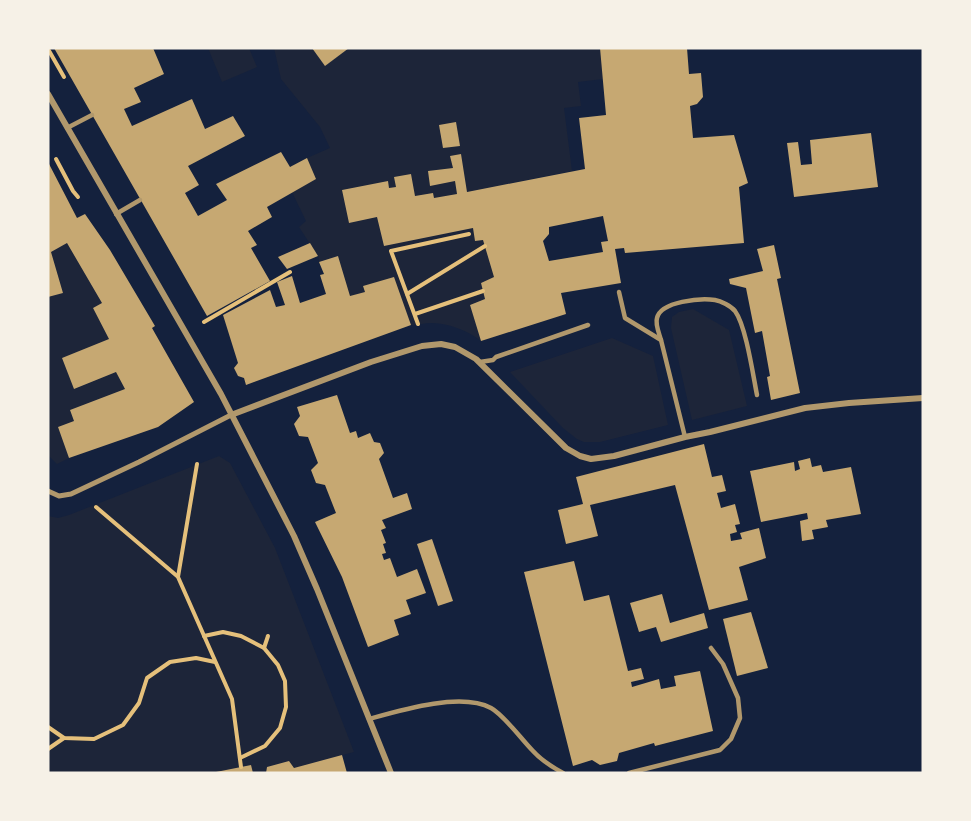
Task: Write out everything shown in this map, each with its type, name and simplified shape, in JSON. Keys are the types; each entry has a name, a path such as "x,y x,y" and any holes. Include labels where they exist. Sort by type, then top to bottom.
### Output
{"street":[{"path":"48,94 221,394 294,536 391,773"},
{"path":"48,491 59,496 71,494 231,415 329,377 422,346 441,344 466,352 566,448 591,459 614,456 806,408 923,398"}],"lane":[{"path":"67,128 89,117"},
{"path":"116,214 140,200"},
{"path":"619,292 625,318 661,340"},
{"path":"685,437 656,320 660,311 675,303 694,299 716,300 732,308 741,320 758,395"},
{"path":"480,363 588,325"},
{"path":"628,773 720,750 731,739 741,718 738,698 723,664 711,648"},
{"path":"369,719 416,706 444,703 473,703 492,708 534,753 562,773"}],"path":[{"path":"48,48 89,117"},
{"path":"53,154 73,190 84,204"},
{"path":"415,331 419,326 391,250 469,234"},
{"path":"407,294 485,246"},
{"path":"209,319 290,272"},
{"path":"415,314 483,291"},
{"path":"198,313 209,332"},
{"path":"178,577 197,464"},
{"path":"94,506 178,577 232,699 241,767"},
{"path":"204,636 223,632 241,636 264,648 278,665 285,681 286,707 279,728 265,746 240,758"},
{"path":"264,648 268,636"},
{"path":"48,727 64,738 94,739 123,725 139,703 147,678 170,662 196,658 215,662"},
{"path":"48,749 64,738"}],"shaded area":[{"path":"208,48 249,48 257,67 222,82"},
{"path":"274,48 312,48 325,65 349,48 600,48 603,79 578,82 581,106 564,108 572,171 467,192 461,154 451,156 453,168 429,171 430,186 455,181 457,194 434,198 433,193 415,196 411,174 395,177 396,187 389,188 388,181 342,190 349,223 377,217 384,246 473,228 475,241 483,240 494,277 481,283 485,299 470,305 481,341 463,330 437,323 411,325 393,278 363,286 365,292 350,296 338,256 319,262 318,256 299,227 306,221 292,192 307,158 330,148 320,127 281,79"},
{"path":"67,243 102,303 93,308 109,339 62,359 75,389 116,372 125,389 70,410 74,421 58,427 69,458 57,464 48,455 48,297 63,293 51,252"},
{"path":"693,309 729,330 747,406 692,420 671,328 672,317 679,312"},
{"path":"612,338 653,356 668,425 600,442 584,442 563,428 510,372"},
{"path":"219,456 230,463 275,548 354,752 294,768 288,761 267,767 266,773 253,773 250,765 212,773 48,773 48,516 58,518 69,515"}],"building":[{"path":"54,48 153,48 164,74 134,88 141,102 124,109 132,126 192,99 205,129 233,116 245,136 188,166 199,185 185,193 198,216 227,200 216,184 281,152 290,167 307,158 316,179 267,207 272,217 248,231 257,245 251,248 270,281 207,316"},
{"path":"312,48 349,48 325,66"},
{"path":"600,48 687,48 689,74 701,73 703,97 697,104 690,106 693,138 734,135 748,183 739,187 744,243 625,253 624,248 615,249 621,283 561,293 566,314 481,341 470,305 485,299 481,283 494,277 483,240 475,241 473,228 384,246 377,217 349,223 342,190 388,181 389,188 396,187 394,177 411,174 415,196 433,193 434,198 457,194 455,181 430,186 428,171 453,168 450,156 461,154 467,192 585,169 579,118 606,115","holes":["603,216 608,241 601,242 603,252 549,261 543,241 549,234 549,227"]},
{"path":"456,122 460,146 443,148 439,125"},
{"path":"871,133 878,187 794,197 787,143 798,142 801,165 812,164 810,140"},
{"path":"48,162 77,218 85,214 110,250 155,326 152,328 194,402 158,427 69,458 58,427 74,421 70,410 125,389 116,372 74,389 62,358 109,339 93,308 102,303 67,243 51,252 63,293 48,297"},
{"path":"310,243 318,256 287,269 278,257"},
{"path":"774,245 781,278 777,279 800,393 771,400 767,377 770,376 762,331 755,333 746,288 730,284 729,279 763,271 757,249"},
{"path":"338,256 350,296 365,292 363,286 394,277 411,325 246,385 244,378 238,376 234,368 238,363 223,315 270,290 276,307 285,305 277,282 292,276 300,303 326,294 320,275 324,274 319,262"},
{"path":"337,395 350,433 356,431 358,438 370,433 374,442 380,443 384,453 379,459 393,498 407,493 412,509 382,520 386,528 381,530 386,543 383,544 386,553 382,554 384,560 390,558 397,577 417,569 426,593 406,600 411,614 394,620 399,635 368,647 342,577 315,522 336,513 325,485 316,483 311,470 318,463 308,437 299,436 294,424 300,416 297,407"},
{"path":"704,444 712,477 722,475 726,491 717,493 721,508 735,504 740,524 735,525 737,532 730,534 731,541 742,539 740,533 759,528 766,558 739,567 748,600 709,610 675,485 590,505 598,536 566,544 558,510 583,504 576,477"},
{"path":"810,458 812,467 821,465 823,472 851,467 861,514 826,520 828,527 812,530 814,539 802,541 800,521 808,519 807,513 761,522 750,471 794,462 795,471 800,469 798,461"},
{"path":"432,539 453,601 438,606 417,544"},
{"path":"574,561 584,601 609,595 628,671 641,668 644,679 631,682 632,687 659,679 661,689 676,686 674,676 700,671 713,731 619,753 617,761 600,765 592,760 573,766 524,572"},
{"path":"662,594 670,623 704,613 708,628 661,642 656,627 639,632 630,603"},
{"path":"751,612 768,668 737,676 723,619"},
{"path":"342,755 347,773 266,773 267,767 289,761 294,768"},
{"path":"251,765 253,773 216,773 216,772"}]}
